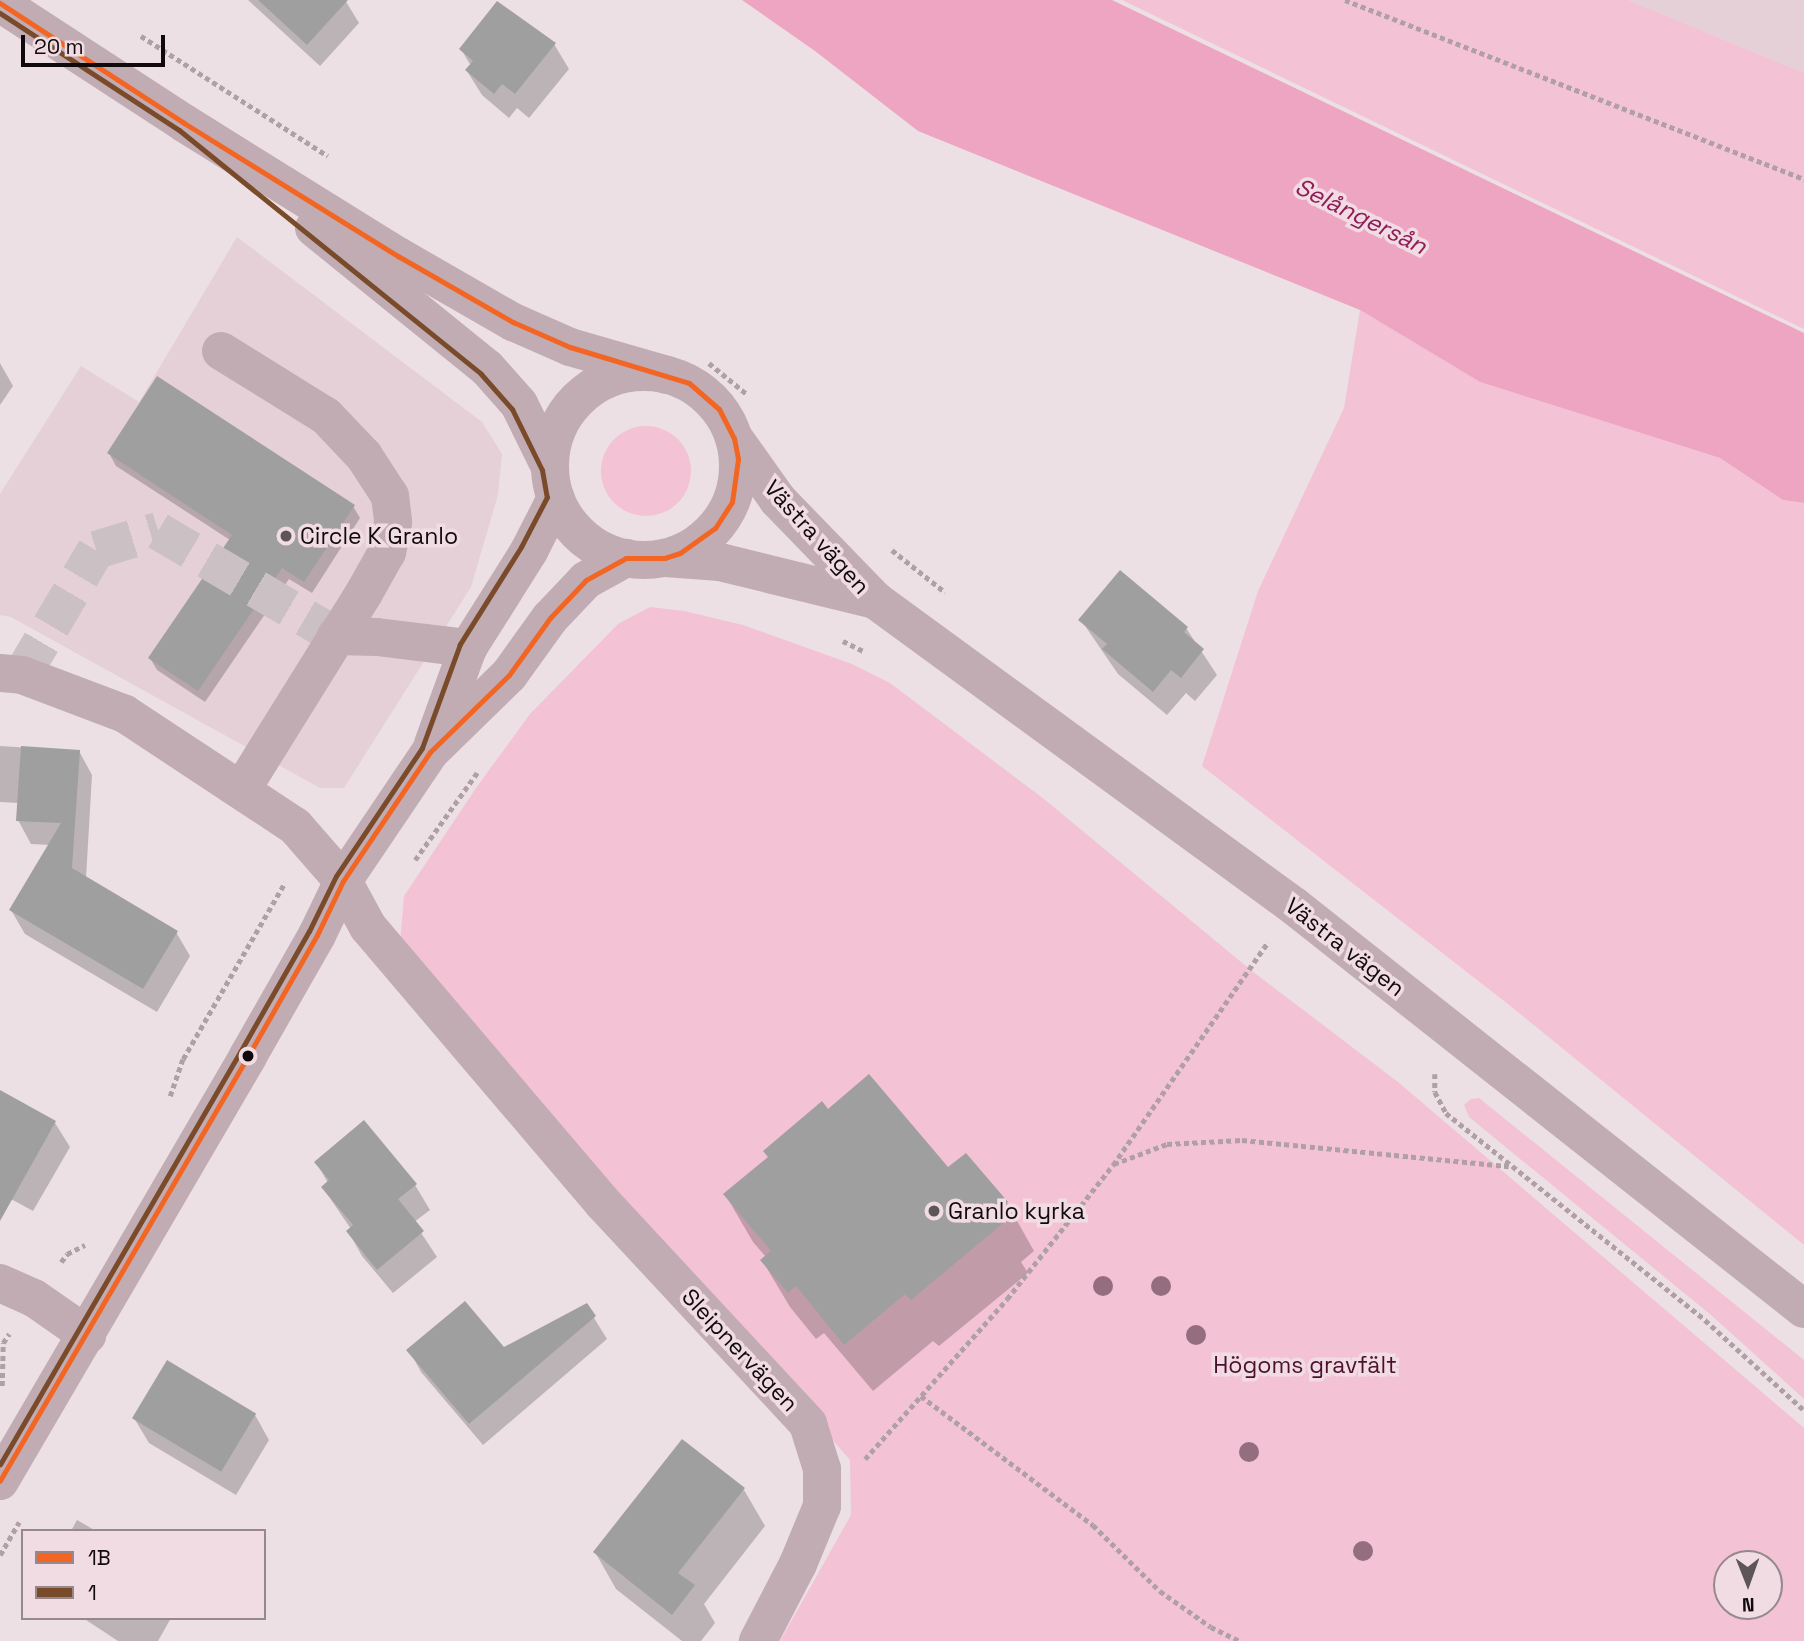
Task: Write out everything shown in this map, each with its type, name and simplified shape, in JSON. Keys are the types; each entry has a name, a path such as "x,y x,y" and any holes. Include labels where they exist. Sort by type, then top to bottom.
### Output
{"street":[{"path":"0,3 184,123 398,256 513,322 570,347 688,383 707,396 719,409 734,438 737,480 732,502 715,528 699,542 665,558 626,558 601,550 587,540 567,520 519,404 487,368 184,123"},
{"path":"221,351 326,416 364,456 390,496 393,522 387,552 242,789"},
{"path":"430,752 468,648 528,551 553,482 553,445 561,423 579,399 597,385 618,376 635,373 667,375"},
{"name":"Västra vägen","path":"734,438 778,500 875,600 1294,906 1804,1309"},
{"path":"0,1481 317,935 343,881 430,752 509,675 550,618 586,580 626,558"},
{"name":"Västra vägen","path":"665,558 720,562 875,600"},
{"path":"336,636 377,637 468,648"},
{"name":"Sleipnervägen","path":"0,673 22,675 125,714 295,826 343,881 368,927 602,1202 808,1424 822,1469 822,1506"},
{"path":"0,1283 34,1298 87,1335"},
{"path":"758,1641 798,1564 822,1506"}],"path":[{"path":"1345,0 1804,179"},
{"path":"837,638 873,655"},
{"path":"407,871 486,761"},
{"path":"822,1506 1007,1299 1113,1164 1272,937"},
{"path":"1435,1069 1435,1091 1446,1113 1705,1320 1804,1410"},
{"path":"1113,1164 1167,1144 1242,1140 1509,1166"},
{"path":"921,1396 1093,1525 1160,1591 1211,1627 1240,1641"},
{"path":"0,1555 21,1518"}],"shaded area":[{"path":"1628,0 1804,0 1804,73"},
{"path":"237,237 482,422 502,454 498,495 471,587 344,788 320,788 11,617 0,615 0,494 81,366 139,402"}],"green space":[{"path":"1122,0 1628,0 1804,73 1804,329"},
{"path":"1360,310 1480,382 1720,458 1783,500 1804,503 1804,1245 1508,1004 1202,766 1258,591 1344,408"},
{"path":"646,426 663,429 678,439 688,454 691,471 688,488 678,503 663,513 646,516 629,513 614,503 604,488 601,471 604,454 614,439 629,429"},
{"name":"Högoms gravfält","path":"650,607 684,611 743,625 852,664 890,683 1044,799 1252,971 1398,1082 1804,1428 1804,1641 780,1641 851,1515 850,1460 400,944 404,896 476,788 530,714 618,624"},
{"path":"1479,1098 1804,1360 1804,1399 1711,1315 1469,1117 1464,1105 1471,1099"}],"water":[{"name":"Selångersån","path":"742,0 1112,0 1804,333 1804,503 1783,500 1720,458 1480,382 1360,310 918,131 815,51"}],"building":[{"path":"258,0 348,0 307,45"},
{"path":"497,1 556,43 515,94 502,84 494,94 465,70 473,61 459,49"},
{"path":"157,376 355,505 304,582 282,568 198,691 148,658 232,535 107,453"},
{"path":"1120,570 1188,627 1184,632 1204,649 1181,678 1171,670 1153,692 1102,649 1107,644 1078,620"},
{"path":"21,746 80,750 72,868 178,931 143,989 9,910 61,823 16,821"},
{"name":"Granlo kyrka","path":"869,1074 948,1167 966,1153 1008,1202 995,1214 1002,1224 911,1300 905,1294 844,1345 796,1286 788,1293 760,1260 771,1251 723,1194 768,1157 763,1151 822,1101 828,1109"},
{"path":"0,1090 56,1121 0,1221"},
{"path":"364,1120 417,1184 398,1199 424,1231 377,1270 346,1231 353,1225 321,1187 329,1180 314,1162"},
{"path":"465,1301 504,1347 587,1303 596,1316 469,1424 406,1350"},
{"path":"167,1360 256,1414 221,1472 132,1418"},
{"path":"682,1439 745,1488 678,1573 695,1585 672,1615 593,1552"}],"tunnel":[{"path":"22,675 96,550 158,531 336,636"}],"transit line":[{"name":"1B","path":"0,3 184,123 398,256 513,322 570,347 689,383 719,409 734,438 738,459 732,502 715,528 680,553 665,558 626,558 586,580 550,618 509,675 430,752 343,881 317,935 248,1056 0,1481"},
{"name":"1","path":"0,13 179,130 481,374 512,409 542,470 547,497 521,547 460,644 422,748 336,876 309,931 240,1052 0,1464"}],"place":[{"name":"Circle K Granlo","path":"286,536"},
{"name":"Granlo kyrka","path":"934,1211"}]}
